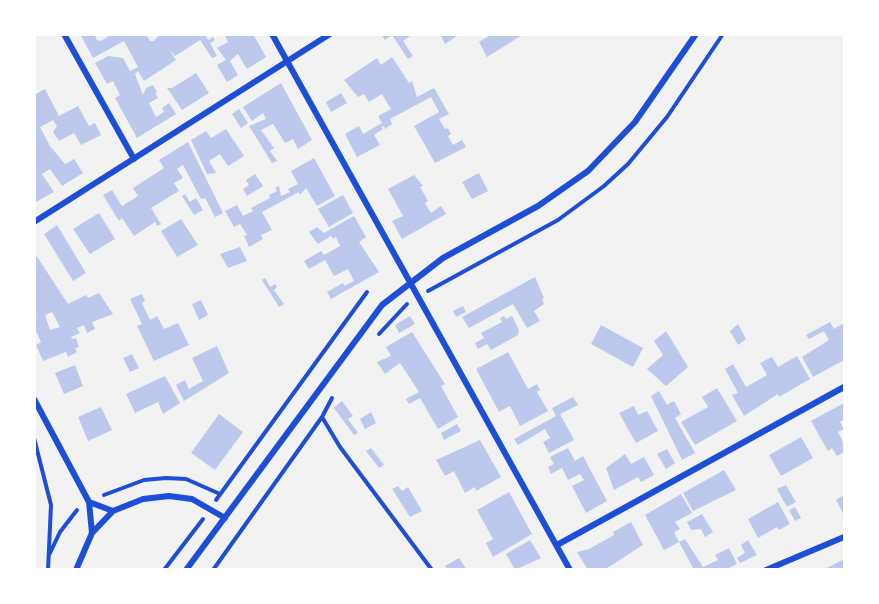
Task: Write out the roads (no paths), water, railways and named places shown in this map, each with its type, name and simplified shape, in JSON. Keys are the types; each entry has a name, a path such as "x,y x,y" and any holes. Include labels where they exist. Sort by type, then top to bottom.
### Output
{"street":[{"path":"64,34 134,159"},
{"path":"272,34 570,570"},
{"path":"34,222 330,34"},
{"path":"186,570 382,305 443,258 565,189 588,171 635,122 696,34"},
{"path":"556,545 844,387"},
{"path":"34,399 89,502 92,533"},
{"path":"76,570 92,533 113,511 143,499 169,496 192,499 225,518"},
{"path":"89,502 113,511"},
{"path":"766,570 844,537"}]}
